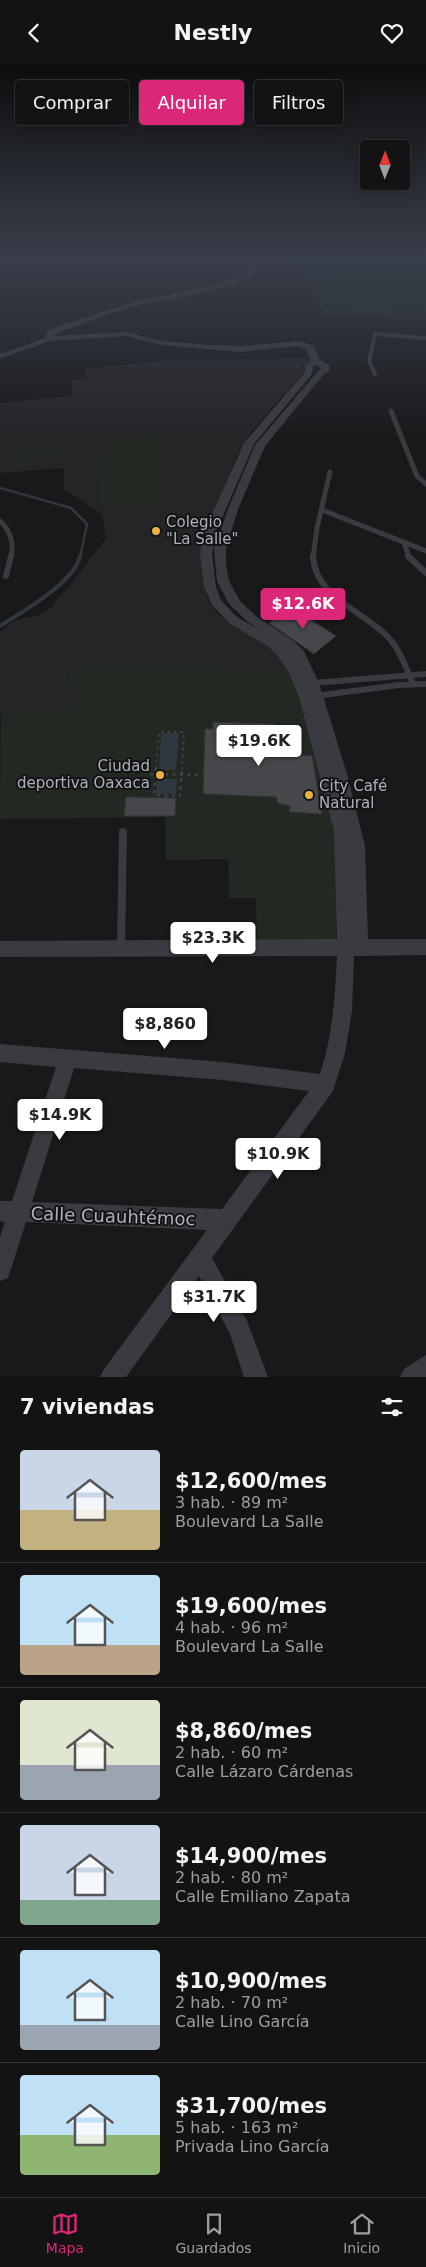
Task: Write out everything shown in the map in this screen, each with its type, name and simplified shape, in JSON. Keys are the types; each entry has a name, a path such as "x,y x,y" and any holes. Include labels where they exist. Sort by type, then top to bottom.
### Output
{"street":[{"path":"88,319 50,333 49,339 127,335 161,343 240,349 299,343 310,347 316,362 325,365 326,369 320,373 260,445 233,509 220,549 223,581 231,599 252,619 287,642 298,654 306,683 340,774 357,846 353,947 336,1053 326,1084 112,1377"},
{"path":"0,949 426,947"},
{"path":"0,1053 223,1071 326,1084"},
{"path":"0,1270 9,1211 68,1059"},
{"name":"Calle Cuauhtémoc","path":"9,1211 226,1221"},
{"path":"200,1257 238,1329 256,1377"},
{"path":"412,1377 426,1367"}],"lane":[{"path":"375,374 369,361 375,335 383,333 426,338"},
{"path":"0,355 49,339"},
{"path":"391,411 417,476 426,484"},
{"path":"330,472 313,552 314,567 317,575 334,594 371,621 387,636 394,645 413,684"},
{"path":"322,509 426,551"},
{"path":"0,521 8,529 14,541 6,576"},
{"path":"404,542 409,560 426,573"},
{"path":"306,683 426,674"},
{"path":"311,697 426,684"},
{"path":"121,949 123,832"}],"path":[{"path":"158,731 184,732 180,795 154,795 155,774 158,731"},
{"path":"150,774 203,775"}],"shaded area":[{"name":"Colegio \"La Salle\"","path":"309,358 311,361 303,365 304,371 251,432 239,452 217,504 204,581 207,597 215,611 228,622 272,648 289,668 69,668 72,707 48,708 0,715 0,632 14,621 42,614 52,607 106,539 102,514 64,489 64,468 0,473 0,403 73,396 70,380 87,379 84,369 170,360"},
{"path":"161,436 159,504 98,505 105,437"},
{"path":"66,443 68,453 34,457 33,446"},
{"path":"26,448 27,468 9,470 6,450"},
{"name":"Ciudad deportiva Oaxaca","path":"69,667 289,668 301,694 338,847 336,941 257,941 256,898 229,898 228,859 166,860 165,817 0,819 1,715 48,708 72,707"},
{"path":"161,733 179,733 176,770 159,770"},
{"path":"157,779 177,779 176,794 156,794"}],"building":[{"path":"291,607 336,636 314,654 269,623"},
{"path":"213,722 274,724 274,743 297,737 293,754 312,756 322,814 289,812 290,806 278,803 276,797 203,794 205,729 213,729"},
{"path":"126,797 176,798 175,816 124,816"}],"waterway":[{"path":"0,488 71,508 87,524 80,558"},
{"path":"0,626 34,605 58,586 76,566 80,556"}],"place":[{"name":"Colegio \"La Salle\"","path":"156,531"},
{"name":"Ciudad deportiva Oaxaca","path":"160,775"},
{"name":"City Café Natural","path":"309,795"}]}
